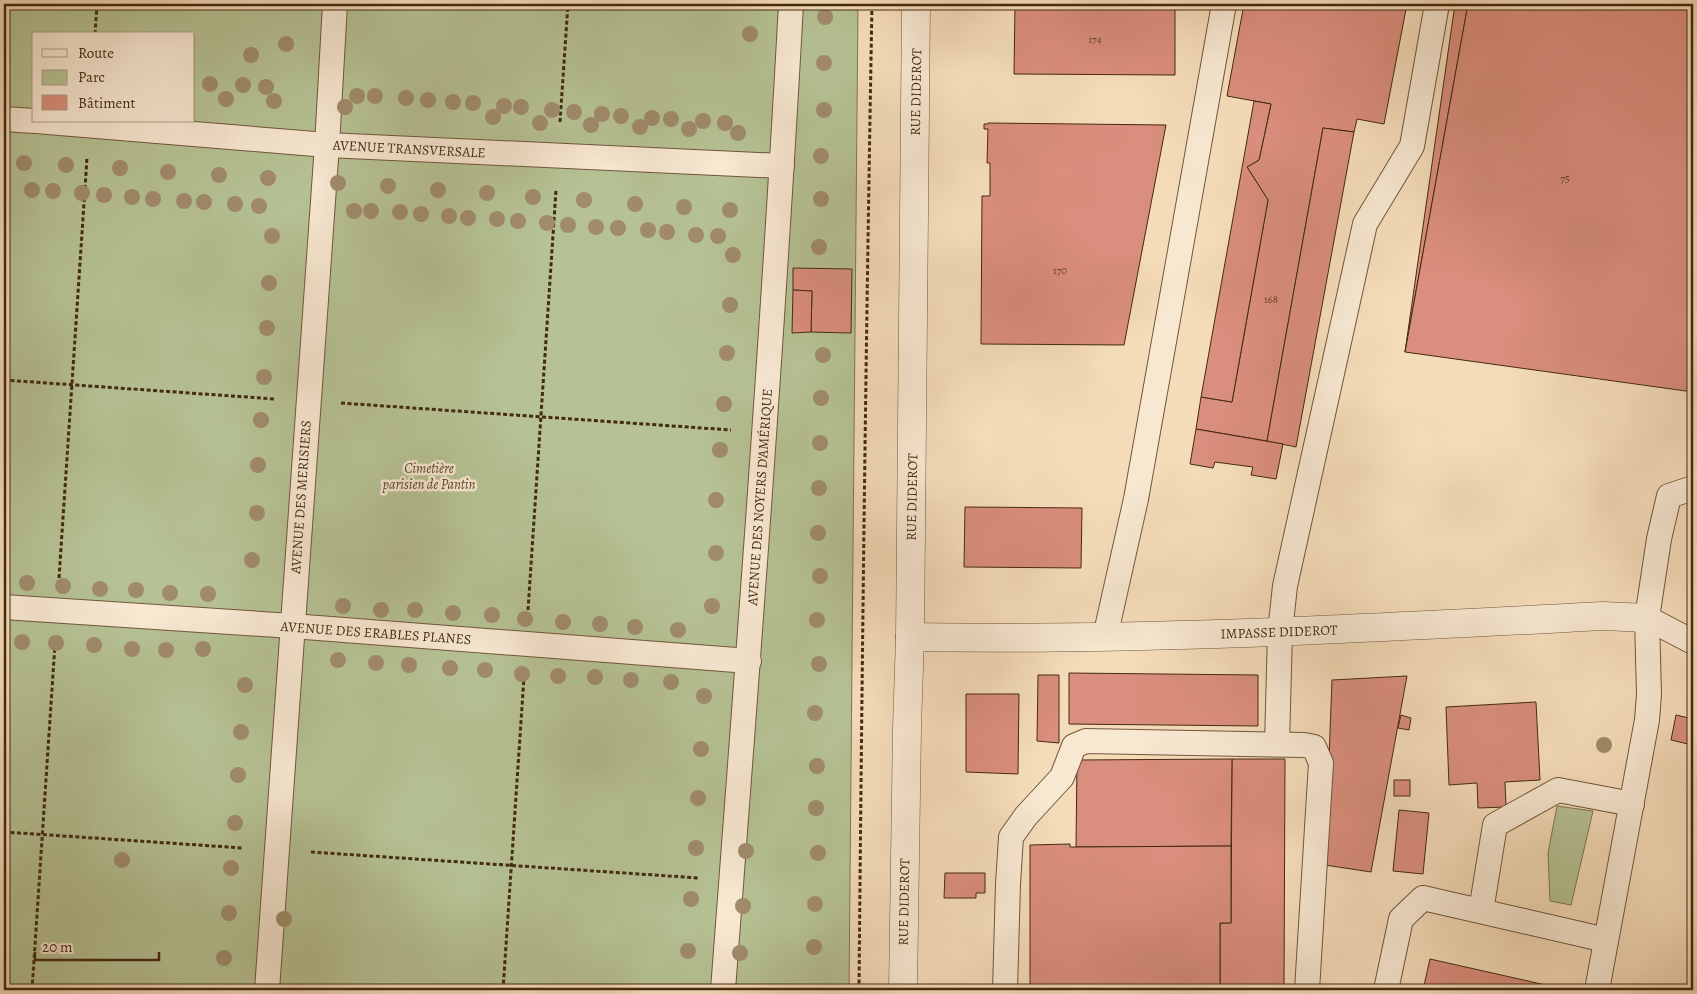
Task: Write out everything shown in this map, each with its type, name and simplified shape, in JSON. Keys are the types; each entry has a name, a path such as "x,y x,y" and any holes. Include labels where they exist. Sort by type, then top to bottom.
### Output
{"street":[{"name":"RUE DIDEROT","path":"903,990 906,728 910,637 916,4"},
{"name":"IMPASSE DIDEROT","path":"910,637 1105,637 1280,632 1603,616 1647,618"}],"lane":[{"name":"AVENUE DES MERISIERS","path":"267,990 327,146 335,4"},
{"name":"AVENUE DES NOYERS D'AMÉRIQUE","path":"723,990 749,661 791,4"},
{"path":"1105,637 1136,499 1224,4"},
{"path":"1277,744 1280,632 1284,586 1365,224 1412,146 1437,4"},
{"name":"AVENUE TRANSVERSALE","path":"4,118 32,121"},
{"name":"AVENUE TRANSVERSALE","path":"46,122 327,146 782,166"},
{"path":"1597,990 1648,720 1647,618 1659,539 1668,496 1693,488"},
{"name":"AVENUE DES ERABLES PLANES","path":"4,607 292,626 749,661"},
{"path":"1647,618 1693,642"},
{"path":"1005,990 1011,837 1026,816 1062,777 1074,746 1086,741 1277,744 1314,747 1321,763 1307,990"},
{"path":"1481,912 1495,825 1558,790 1632,804"},
{"path":"1386,990 1401,919 1423,898 1606,940"}],"path":[{"path":"95,32 97,4"},
{"path":"503,990 568,4"},
{"path":"859,990 865,555 864,406 872,4"},
{"path":"32,990 89,126"},
{"path":"4,380 764,432"},
{"path":"4,832 732,880"}],"green space":[{"name":"Cimetière parisien de Pantin","path":"4,4 858,4 849,990 4,990"},
{"path":"1557,806 1593,811 1571,905 1550,901 1548,853"}],"building":[{"path":"1015,4 1175,4 1175,75 1014,74"},
{"path":"1244,4 1407,4 1384,124 1357,119 1354,132 1323,128 1267,441 1196,429 1201,397 1232,402 1268,200 1247,167 1259,160 1271,104 1227,96"},
{"path":"1455,4 1468,4 1405,352"},
{"path":"1468,4 1693,4 1693,392 1405,352"},
{"path":"1254,101 1271,104 1259,160 1247,167 1268,200 1232,402 1201,397"},
{"path":"984,124 1166,125 1124,345 981,344 982,196 990,196 990,163 987,163 988,129 984,129"},
{"path":"1323,128 1354,132 1296,447 1267,441"},
{"path":"793,268 852,269 851,333 811,332 812,291 793,290"},
{"path":"793,290 812,291 811,332 792,333"},
{"path":"1196,429 1283,444 1276,479 1251,475 1253,467 1215,462 1213,468 1190,464"},
{"path":"965,507 1082,508 1081,568 964,567"},
{"path":"1069,673 1258,675 1258,726 1069,724"},
{"path":"1038,675 1059,675 1059,743 1037,741"},
{"path":"1407,676 1371,872 1325,865 1332,680"},
{"path":"966,694 1019,694 1018,774 966,772"},
{"path":"1536,702 1540,780 1505,782 1506,807 1478,808 1477,783 1449,785 1446,707"},
{"path":"1401,715 1411,718 1409,730 1398,728"},
{"path":"1676,715 1693,719 1692,745 1671,740"},
{"path":"1232,759 1285,759 1284,990 1220,990 1220,923 1231,923"},
{"path":"1232,759 1231,846 1076,847 1077,760"},
{"path":"1394,780 1410,780 1410,796 1394,796"},
{"path":"1399,810 1429,813 1423,874 1393,871"},
{"path":"1070,844 1070,847 1231,846 1231,923 1220,923 1220,990 1030,990 1030,845"},
{"path":"945,873 985,873 985,893 976,893 976,898 944,898"},
{"path":"1430,959 1568,990 1423,990"}]}
